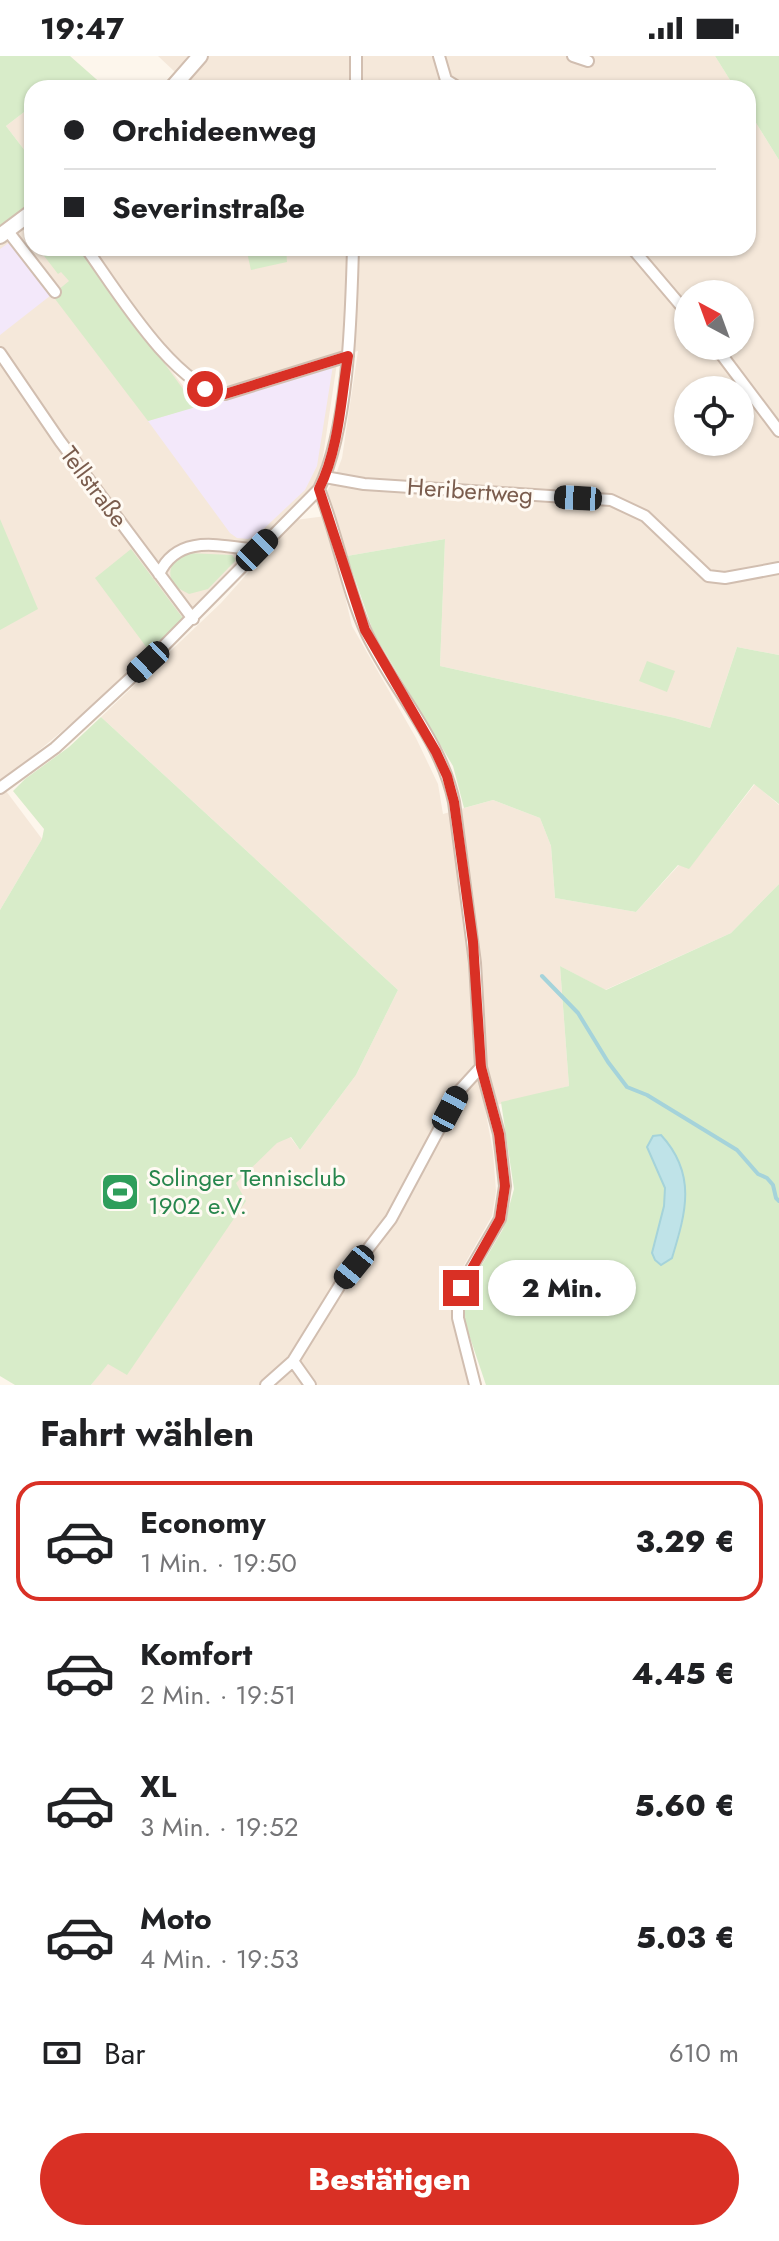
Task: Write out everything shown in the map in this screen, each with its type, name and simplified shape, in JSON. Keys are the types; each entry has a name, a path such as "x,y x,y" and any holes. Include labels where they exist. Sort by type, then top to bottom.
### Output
{"street":[{"path":"179,80 200,56"},
{"path":"356,56 356,80"},
{"path":"439,56 446,80"},
{"path":"573,56 588,61"},
{"path":"24,218 4,233 55,292"},
{"path":"92,256 167,359 205,389 225,394 348,356"},
{"path":"0,788 69,736 193,619 319,489 325,477 338,419 348,356 353,256"},
{"path":"639,256 674,298"},
{"name":"Tellstraße","path":"0,353 52,431 193,619"},
{"path":"726,360 779,431"},
{"name":"Heribertweg","path":"325,477 364,484 611,500 645,516 708,576 725,578 779,568"},
{"path":"319,489 365,630 436,752 450,783 471,922 481,1067 501,1143 505,1186 500,1219 468,1274 458,1299 458,1318 475,1385"},
{"path":"159,574 169,556 187,547 208,545 257,550"},
{"path":"266,1385 293,1361 340,1285 391,1219 460,1090 481,1067"},
{"path":"293,1361 310,1385"}],"shaded area":[{"path":"158,56 715,56 730,80 167,80 175,72"},
{"path":"24,112 24,150 6,126"},
{"path":"756,123 779,160 779,655 737,647 710,728 440,666 445,539 347,556 326,492 342,458 358,351 221,389 196,378 163,346 99,256 756,256"},
{"path":"24,215 24,256 89,256 133,321 197,404 337,363 322,463 317,480 306,496 258,540 185,621 91,707 0,783 0,233"},
{"path":"14,239 24,256 55,292 0,335 0,249"},
{"path":"333,365 317,466 305,490 256,536 237,538 230,533 148,421"},
{"path":"326,516 352,626 416,738 438,784 443,814 493,800 540,818 551,846 555,898 636,912 679,865 689,868 755,784 779,805 779,884 731,933 605,990 560,966 569,1086 485,1108 496,1191 492,1216 451,1288 451,1312 472,1385 91,1385 107,1364 0,1146 206,1026 300,1150 356,1075 398,990 101,717 221,603 295,520"},
{"path":"0,783 42,839 0,910"}],"green space":[{"path":"0,56 70,56 97,80 24,80 24,112 6,126 24,150 24,210 0,229"},
{"path":"715,56 779,56 779,160 756,123 756,80 730,80"},
{"path":"44,256 87,256 196,407 148,421 52,295 69,281 61,272 58,274"},
{"path":"248,256 287,256 287,262 251,270"},
{"path":"0,519 38,609 0,630"},
{"path":"445,539 440,666 710,728 737,647 779,655 779,804 754,784 689,869 678,865 636,912 555,898 551,846 540,818 493,800 464,808 453,766 374,634 347,556"},
{"path":"131,549 185,621 150,652 95,578"},
{"path":"187,553 232,555 236,560 208,589 189,594 174,586 170,576 174,563"},
{"path":"647,661 675,671 667,692 639,681"},
{"path":"101,717 398,990 356,1075 300,1150 291,1137 277,1143 236,1183 246,1201 127,1375 108,1364 91,1385 15,1385 0,1376 0,910 42,839 44,829 13,791"},
{"path":"779,884 779,1385 486,1385 461,1311 470,1285 503,1229 514,1189 501,1102 569,1086 560,966 606,990 731,933"}],"water":[{"path":"661,1135 680,1164 685,1194 672,1258 661,1265 652,1253 664,1206 665,1188 647,1147 653,1136"}],"waterway":[{"path":"542,976 578,1013 627,1087 647,1095 737,1150 758,1174 773,1185 779,1201"}],"place":[{"name":"Solinger Tennisclub 1902 e.V.","path":"120,1192"}],"route":[{"path":"205,389 225,394 348,356 336,431 319,489 365,630 436,752 450,783 471,922 478,1048 503,1153 505,1186 500,1219 461,1288"}]}
